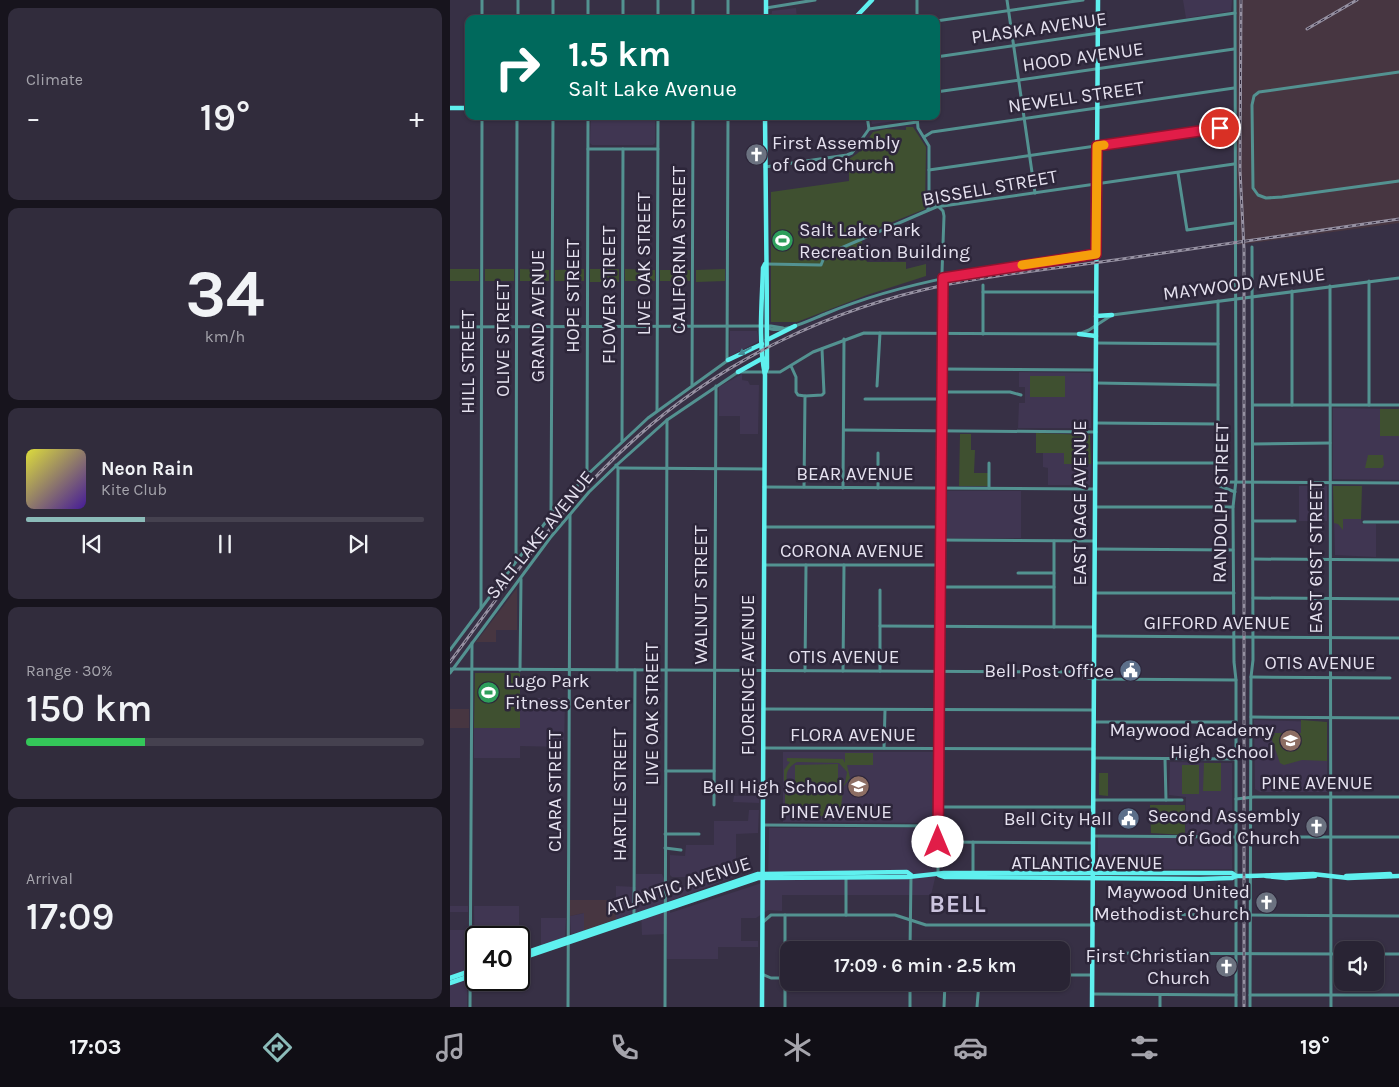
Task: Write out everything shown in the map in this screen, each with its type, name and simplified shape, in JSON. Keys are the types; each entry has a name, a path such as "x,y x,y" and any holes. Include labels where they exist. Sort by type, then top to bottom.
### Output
{"main road":[{"path":"766,0 766,15"},
{"path":"858,15 871,0"},
{"name":"EAST GAGE AVENUE","path":"1092,1007 1096,432 1096,383 1093,370 1096,343 1098,0"},
{"path":"450,108 465,108"},
{"path":"765,120 765,264 763,268 767,340 767,368 765,372"},
{"path":"1096,316 1112,315"},
{"path":"767,340 795,326"},
{"path":"765,327 762,344 765,372"},
{"path":"1080,334 1096,336"},
{"path":"728,360 762,344"},
{"path":"738,372 762,358"},
{"name":"FLORENCE AVENUE","path":"762,1007 765,372"},
{"path":"1074,672 1094,671"},
{"path":"1007,877 1017,873"},
{"name":"ATLANTIC AVENUE","path":"973,875 1017,873 1209,878 1232,878 1236,876 1296,878 1346,876 1348,878 1399,876"},
{"name":"ATLANTIC AVENUE","path":"530,955 762,876 846,874 938,874 1007,877 1093,875"},
{"name":"ATLANTIC AVENUE","path":"530,952 568,941"},
{"path":"450,978 465,974"},
{"path":"450,983 465,976"}],"street":[{"path":"482,0 482,15"},
{"path":"518,0 518,15"},
{"path":"553,0 553,15"},
{"path":"588,0 588,15"},
{"path":"623,0 623,15"},
{"path":"658,0 658,15"},
{"path":"693,0 693,15"},
{"path":"728,0 728,15"},
{"path":"766,8 814,0"},
{"path":"917,0 917,15"},
{"path":"1007,0 1035,193"},
{"path":"940,20 1083,0"},
{"name":"RANDOLPH STREET","path":"1235,0 1236,482 1233,507 1233,550 1236,680 1236,1007"},
{"name":"PLASKA AVENUE","path":"940,56 1235,13"},
{"name":"HOOD AVENUE","path":"940,91 1234,49"},
{"path":"1399,72 1260,92 1254,96 1253,188 1258,195 1266,198 1399,181"},
{"name":"NEWELL STREET","path":"924,137 932,132 1234,88"},
{"name":"HILL STREET","path":"481,609 482,120"},
{"name":"OLIVE STREET","path":"516,561 517,120"},
{"name":"GRAND AVENUE","path":"552,515 553,120"},
{"name":"HOPE STREET","path":"587,475 588,120"},
{"name":"LIVE OAK STREET","path":"657,411 658,120"},
{"name":"CALIFORNIA STREET","path":"692,385 693,120"},
{"path":"728,120 728,360"},
{"path":"868,120 870,129"},
{"path":"765,167 850,154 870,129 917,122 919,132 929,146 928,210"},
{"path":"929,170 1234,126"},
{"path":"588,149 658,149"},
{"name":"FLOWER STREET","path":"622,441 623,149"},
{"name":"BISSELL STREET","path":"765,264 821,265 825,255 928,210 939,207 1234,164"},
{"path":"1178,172 1187,230 1234,223"},
{"path":"929,195 931,201 939,207 944,216 941,334 938,874"},
{"name":"RANDOLPH STREET","path":"1250,1007 1250,717 1253,637 1252,247"},
{"path":"450,327 781,326 783,328 795,326 872,297 943,278 1096,254"},
{"name":"MAYWOOD AVENUE","path":"1080,334 1112,315 1399,278"},
{"path":"1369,282 1369,405"},
{"path":"983,285 983,334"},
{"name":"EAST 61ST STREET","path":"1330,286 1331,1007"},
{"path":"1292,291 1292,405"},
{"path":"983,292 1096,292"},
{"path":"1218,301 1218,482 1220,486 1235,492"},
{"path":"877,386 880,333"},
{"path":"738,372 780,372 822,349 860,334 1080,334"},
{"path":"844,339 844,488"},
{"path":"1096,343 1218,344"},
{"path":"792,366 796,376 796,392 798,395 822,395 824,393 822,349"},
{"name":"SALT LAKE AVENUE","path":"450,650 552,515 587,475 657,411 728,360"},
{"path":"941,369 1093,370"},
{"name":"SALT LAKE AVENUE","path":"450,673 570,514 667,420 716,385 738,372"},
{"path":"1096,383 1218,385"},
{"name":"WALNUT STREET","path":"714,804 716,385"},
{"path":"941,392 1010,392 1021,395"},
{"path":"804,488 805,396"},
{"path":"865,399 941,399"},
{"path":"1253,405 1399,405"},
{"name":"LIVE OAK STREET","path":"665,1007 667,420"},
{"path":"1096,423 1218,424"},
{"path":"844,430 1096,432"},
{"path":"1253,444 1330,443"},
{"path":"878,453 878,488"},
{"path":"989,463 989,488"},
{"path":"1095,463 1218,463"},
{"path":"617,670 617,467 764,469"},
{"path":"1218,482 1399,483"},
{"name":"BEAR AVENUE","path":"764,487 1095,489"},
{"path":"1095,507 1233,507"},
{"name":"CLARA STREET","path":"568,1007 570,514"},
{"path":"1253,521 1295,521"},
{"path":"1364,522 1399,522"},
{"path":"764,527 940,527"},
{"name":"CORONA AVENUE","path":"940,540 1095,541"},
{"path":"1054,541 1054,627"},
{"path":"1095,549 1233,550"},
{"path":"1253,559 1399,560"},
{"name":"CORONA AVENUE","path":"764,565 940,565"},
{"path":"804,670 806,565"},
{"path":"843,671 844,565"},
{"path":"1018,573 1054,574"},
{"path":"520,670 521,578"},
{"path":"940,587 1054,587"},
{"path":"880,590 880,671"},
{"path":"1095,593 1234,594"},
{"path":"1253,598 1399,599"},
{"path":"880,626 1094,627"},
{"name":"GIFFORD AVENUE","path":"1094,636 1399,638"},
{"path":"472,643 472,926"},
{"name":"OTIS AVENUE","path":"452,669 1074,672 1082,677 1094,679 1236,680"},
{"name":"HARTLE STREET","path":"634,670 634,918"},
{"name":"OTIS AVENUE","path":"1251,677 1390,678"},
{"path":"763,709 1094,710"},
{"path":"884,710 884,748"},
{"path":"1250,717 1399,718"},
{"path":"1094,722 1236,722"},
{"name":"FLORA AVENUE","path":"763,748 1094,749"},
{"path":"1094,758 1236,759"},
{"path":"1165,759 1166,800"},
{"path":"666,771 714,771"},
{"name":"PINE AVENUE","path":"1236,799 1250,797 1399,797"},
{"path":"1094,800 1182,800"},
{"path":"939,807 1094,807"},
{"name":"PINE AVENUE","path":"762,825 938,826"},
{"path":"665,834 699,834"},
{"path":"1093,836 1236,836"},
{"path":"1250,837 1399,837"},
{"path":"938,842 1093,843"},
{"path":"973,842 973,875"},
{"path":"665,848 681,850"},
{"path":"846,874 846,914"},
{"path":"910,941 911,875"},
{"path":"762,922 771,915 846,914 897,915 926,924 1093,925"},
{"path":"1093,914 1236,915"},
{"path":"785,915 785,941"},
{"path":"1250,916 1399,916"},
{"path":"1092,953 1331,954"},
{"path":"1384,954 1399,954"},
{"path":"762,974 771,978 780,978"},
{"path":"1070,975 1092,975"},
{"path":"762,982 771,978"},
{"path":"470,1007 471,991"},
{"path":"785,1007 786,991"},
{"path":"910,991 910,1007"},
{"path":"944,991 944,1007"},
{"path":"977,1007 978,991"},
{"path":"1092,994 1236,996"},
{"path":"1160,995 1160,1007"},
{"path":"1250,995 1399,995"}],"shaded area":[{"path":"1183,0 1232,0 1231,11 1186,18"},
{"path":"1237,0 1399,0 1399,223 1237,245"},
{"path":"796,8 797,15 772,15 772,11"},
{"path":"591,120 655,120 655,143 653,145 592,145 590,143"},
{"path":"871,120 904,120 872,124"},
{"path":"730,331 757,331 759,341 730,356"},
{"path":"1019,372 1091,373 1091,428 1018,428 1019,403 1025,403 1025,387 1019,387"},
{"path":"742,374 742,380 748,381 750,385 759,385 758,434 740,434 740,416 719,416 719,387"},
{"path":"1333,408 1399,409 1399,480 1333,479"},
{"path":"1043,453 1065,453 1065,464 1091,464 1090,485 1048,485 1048,468 1043,467"},
{"path":"1299,486 1327,486 1327,521 1299,521"},
{"path":"943,491 1021,491 1021,538 943,538"},
{"path":"1334,519 1361,519 1362,524 1376,524 1376,557 1335,555"},
{"path":"517,588 517,630 496,630 496,642 476,642"},
{"path":"520,698 565,698 564,747 520,746 520,758 474,758 474,728 520,728"},
{"path":"450,709 469,709 469,728 450,728"},
{"name":"Maywood Academy High School","path":"1254,720 1327,722 1327,792 1260,792 1255,789"},
{"name":"Bell High School","path":"783,752 936,752 935,823 783,822"},
{"path":"1170,762 1232,763 1232,834 1185,835 1186,797 1169,795"},
{"path":"755,784 759,784 759,803 733,802 734,796 755,796"},
{"path":"749,810 759,810 758,833 736,834 736,876 670,901 670,913 768,881 769,828 936,828 937,870 931,895 782,895 782,911 768,910 756,918 741,918 741,941 758,941 758,947 718,947 718,959 667,959 667,934 642,935 641,911 616,919 616,886 636,887 636,874 662,874 667,886 687,887 687,877 672,877 670,875 670,855 685,856 686,845 714,845 714,821 748,821"},
{"path":"1098,838 1232,838 1232,869 1100,869 1098,867"},
{"path":"570,900 616,900 616,919 584,931 584,913 570,916"},
{"path":"450,906 468,906 468,912 450,912"},
{"path":"474,906 519,906 519,926 474,926"},
{"path":"584,913 584,931 571,934 570,916"},
{"path":"541,918 566,918 565,937 541,945"},
{"path":"450,930 465,930 465,991 467,991 467,1007 450,1007"}],"green space":[{"path":"906,127 913,127 926,147 925,209 880,227 861,239 867,262 906,262 906,269 926,264 926,276 867,295 797,322 771,322 771,192 849,181 849,159 858,153 873,132 886,129 906,130"},
{"path":"450,269 479,269 479,281 450,281"},
{"path":"485,269 514,269 514,281 485,281"},
{"path":"520,269 549,270 549,281 520,281"},
{"path":"584,269 584,281 555,281 555,270"},
{"path":"590,269 619,269 619,282 590,282"},
{"path":"625,269 655,270 655,281 625,281"},
{"path":"725,269 725,281 696,282 696,270"},
{"path":"660,270 690,270 690,281 660,281"},
{"path":"1030,376 1065,376 1065,397 1030,397"},
{"path":"1380,409 1399,409 1399,436 1380,436"},
{"path":"1036,433 1090,435 1091,464 1064,464 1064,453 1036,453"},
{"path":"960,434 971,434 971,450 975,450 974,473 988,473 988,486 959,486"},
{"path":"1368,455 1383,455 1384,465 1382,468 1365,468"},
{"path":"1333,486 1362,486 1361,519 1343,519 1343,530 1338,524 1334,523"},
{"path":"475,673 520,673 520,728 474,728"},
{"path":"1301,720 1327,722 1327,761 1302,760 1284,765 1280,763 1271,737 1275,735 1274,733 1301,733"},
{"path":"845,753 873,753 873,765 847,765 850,778 840,791 843,791 840,815 837,818 785,812 785,792 795,792 784,781 784,770 790,762 787,761 787,758 843,759 845,763","holes":["797,762 839,763 847,772 845,783 838,788 838,764 795,765 795,788 787,779 788,771","838,788 835,790 797,789"]},
{"path":"1204,763 1221,763 1221,791 1203,791"},
{"path":"1182,765 1199,765 1199,794 1182,794"},
{"path":"1099,773 1108,773 1108,796 1099,795"},
{"path":"1150,805 1185,805 1185,835 1151,833"}],"railway":[{"path":"1241,0 1240,170 1244,249 1244,1007"},
{"path":"1307,29 1357,0"},
{"path":"450,662 515,574 561,516 610,462 670,409 742,361 781,341 861,308 945,285 1008,274 1399,219"}],"slow traffic":[{"path":"1022,265 1096,254 1097,146 1104,145"}],"place":[{"name":"First Assembly of God Church","path":"756,154"},
{"name":"Salt Lake Park Recreation Building","path":"783,241"},
{"name":"Bell Post Office","path":"1130,671"},
{"name":"Lugo Park Fitness Center","path":"489,692"},
{"name":"Maywood Academy High School","path":"1290,741"},
{"name":"Bell High School","path":"859,787"},
{"name":"Bell City Hall","path":"1128,819"},
{"name":"Second Assembly of God Church","path":"1316,827"},
{"name":"Maywood United Methodist Church","path":"1266,903"},
{"name":"First Christian Church","path":"1226,967"}],"district":[{"name":"BELL","path":"958,904"}],"route":[{"path":"938,842 941,300 943,278 1096,254 1097,146 1220,128"}]}
